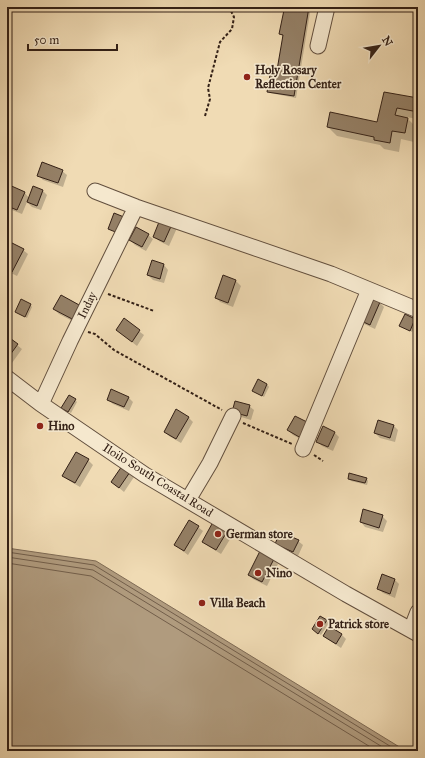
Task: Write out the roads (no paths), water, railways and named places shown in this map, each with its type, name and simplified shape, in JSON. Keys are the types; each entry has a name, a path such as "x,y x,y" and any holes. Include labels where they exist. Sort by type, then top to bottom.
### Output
{"street":[{"path":"318,46 327,7"},
{"path":"95,191 136,208 331,274 418,310"},
{"name":"Inday","path":"41,404 95,289 136,208"},
{"path":"303,449 369,290"},
{"name":"Iloilo South Coastal Road","path":"7,378 41,404 144,475 346,594 414,632"},
{"path":"188,500 210,463 233,416"},
{"path":"414,632 418,612"}],"water":[{"path":"7,548 96,561 406,751 7,751"}],"place":[{"name":"Holy Rosary Reflection Center","path":"247,77"},
{"name":"Hino","path":"40,426"},
{"name":"German store","path":"218,534"},
{"name":"Nino","path":"258,573"},
{"name":"Villa Beach","path":"202,603"},
{"name":"Patrick store","path":"320,624"}]}
